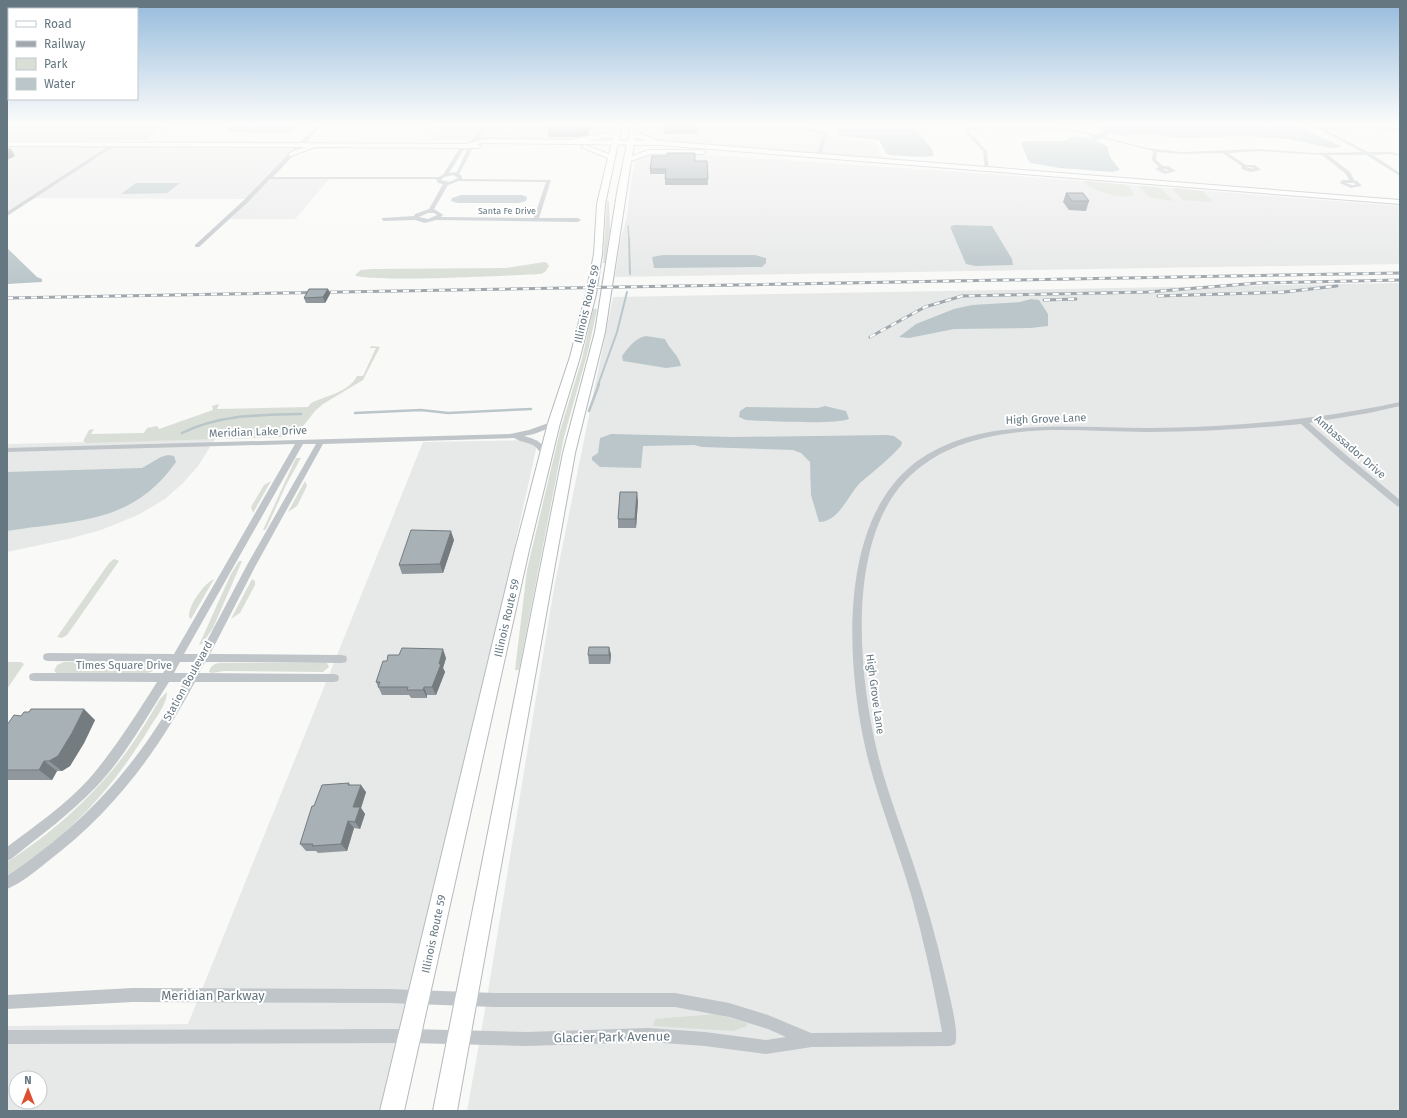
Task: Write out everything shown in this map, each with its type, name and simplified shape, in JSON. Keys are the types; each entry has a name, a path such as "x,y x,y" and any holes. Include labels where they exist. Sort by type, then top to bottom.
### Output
{"main road":[{"name":"Illinois Route 59","path":"392,1111 420,996 522,550 554,423 575,357 595,273 598,254 601,204 607,177"},
{"name":"Illinois Route 59","path":"445,1111 569,454 600,332 624,177"},
{"path":"1080,177 1400,202"}],"street":[{"path":"7,214 65,177"},
{"path":"1350,177 1352,182"},
{"path":"197,246 269,178 438,178 440,182 446,183 459,180 549,181 536,220"},
{"path":"431,211 446,183"},
{"path":"384,219 416,218 420,213 431,211 439,214 437,218"},
{"name":"Santa Fe Drive","path":"416,218 426,221 437,218 578,220"},
{"name":"High Grove Lane","path":"950,1039 941,988 925,922 871,748 859,682 857,621 861,577 871,536 889,495 903,478 931,455 960,442 994,433 1038,429 1219,429 1304,422 1364,412 1400,404"},
{"name":"Ambassador Drive","path":"1304,422 1343,457 1400,504"},
{"name":"Meridian Lake Drive","path":"7,450 510,436 531,432 554,423"},
{"name":"Meridian Lake Drive","path":"510,436 535,442 543,447 546,455"},
{"name":"Station Boulevard","path":"7,883 68,838 117,790 147,752 191,677 267,536 321,441"},
{"name":"Station Boulevard","path":"7,855 65,809 92,783 122,747 166,678 300,442"},
{"name":"Times Square Drive","path":"48,657 342,659"},
{"name":"Times Square Drive","path":"34,678 334,678"},
{"name":"Meridian Parkway","path":"7,1002 132,995 420,996"},
{"name":"Glacier Park Avenue","path":"420,996 467,998 676,1000 729,1010 768,1022 812,1040"},
{"name":"Glacier Park Avenue","path":"410,1036 526,1038 649,1035 705,1039 766,1047 812,1040 950,1039"},
{"path":"7,1036 410,1036"}],"shaded area":[{"path":"7,177 330,178 295,219 227,219 248,199 33,198 7,216"},
{"path":"632,177 1030,177 1400,206 1400,264 615,277 620,242 627,216"},
{"path":"1400,283 1400,1111 467,1111 554,588 613,297"},
{"path":"215,439 198,466 183,483 165,499 138,515 101,530 68,539 7,552 7,444"},
{"path":"538,440 409,1026 388,1111 7,1111 7,1026 188,1024 423,442"}],"green space":[{"path":"1087,181 1128,185 1134,194 1123,197 1108,194 1083,182"},
{"path":"1139,187 1161,188 1173,201 1150,197"},
{"path":"1176,188 1202,191 1212,200 1210,202 1183,200 1172,189"},
{"path":"607,201 609,201 610,229 605,263 603,263"},
{"path":"544,262 549,266 545,272 541,274 413,278 365,277 355,275 361,270 372,269 506,268"},
{"path":"593,309 597,309 588,351 564,437 519,670 515,670 527,570 560,431 582,359"},
{"path":"371,346 380,347 363,380 323,404 315,411 300,430 297,429 287,434 285,437 87,443 83,441 89,430 94,429 91,434 144,433 147,428 157,426 159,429 213,410 212,406 219,404 217,409 308,407 311,403 343,390 349,386 357,376 363,376 376,348 370,348"},
{"path":"296,458 301,458 286,485 267,527 263,530"},
{"path":"271,481 253,513 251,507 264,485"},
{"path":"305,481 307,486 297,506 288,512"},
{"path":"114,559 119,561 67,635 62,638 57,637 109,563"},
{"path":"239,561 242,561 213,628 202,644 199,645 231,574"},
{"path":"214,579 191,619 189,617 189,612 197,595"},
{"path":"252,579 255,581 255,585 240,613 231,619"},
{"path":"7,662 21,662 24,664 7,689"},
{"path":"64,662 153,662 157,666 151,672 147,673 57,673 54,671 57,665"},
{"path":"221,663 327,663 329,667 323,672 209,672 213,665"},
{"path":"167,692 167,697 163,706 135,750 120,772 88,810 70,828 30,860 7,876 7,862 54,828 69,815 110,773 132,744 160,699"},
{"path":"716,1014 747,1023 747,1026 733,1031 653,1026 655,1019"}],"water":[{"path":"136,183 180,183 167,193 121,194"},
{"path":"461,195 522,195 527,197 526,201 519,203 458,203 451,201 452,198"},
{"path":"954,225 992,226 1012,259 1013,265 976,266 966,264 950,227"},
{"path":"7,248 37,277 42,279 42,282 7,284"},
{"path":"663,255 755,255 766,258 766,263 762,267 654,268 652,257"},
{"path":"1031,299 1039,300 1048,314 1048,326 1031,328 954,329 909,338 899,337 916,324 954,309 972,305 1020,302"},
{"path":"646,336 665,339 681,366 666,368 623,361 622,356 629,347 638,339"},
{"path":"825,406 846,411 849,419 830,422 799,422 746,420 739,417 740,411 746,407 818,408"},
{"path":"611,434 734,437 886,435 894,436 902,442 901,446 896,451 860,483 838,513 826,521 819,522 811,495 810,462 801,453 793,450 702,447 694,445 643,446 641,468 600,467 592,460 592,457 598,453 600,438"},
{"path":"168,455 174,456 176,462 159,483 140,498 121,509 78,521 7,531 7,472 142,468 161,457"}],"building":[{"path":"665,177 708,177 708,179 665,179"},
{"path":"1066,193 1083,193 1089,201 1072,201"},
{"path":"309,289 328,289 323,297 304,298"},
{"path":"620,492 637,492 635,519 618,519"},
{"path":"411,530 451,531 440,564 399,565"},
{"path":"589,647 609,647 609,655 588,655"},
{"path":"402,648 443,649 439,664 441,664 432,687 424,687 423,690 407,690 408,687 378,687 380,682 376,682 383,661 387,661 388,655 399,655"},
{"path":"31,709 84,709 58,756 49,761 44,761 39,770 7,770 7,725 14,715 21,716 24,712 29,712"},
{"path":"349,783 348,785 361,785 353,807 360,807 355,822 348,821 341,844 312,846 313,844 300,844 312,806 314,806 322,785"}],"waterway":[{"path":"628,226 629,239"},
{"path":"629,238 630,274"},
{"path":"598,385 617,332 627,292"},
{"path":"589,411 599,384"},
{"path":"355,413 421,410 448,413 531,409"},
{"path":"182,433 211,422 226,419 255,415 301,414"}],"railway":[{"path":"7,298 1400,273"},
{"path":"870,337 925,307 962,296 1148,292 1258,283 1400,280"},
{"path":"1158,296 1284,292 1337,286"},
{"path":"1044,300 1076,299"}]}
